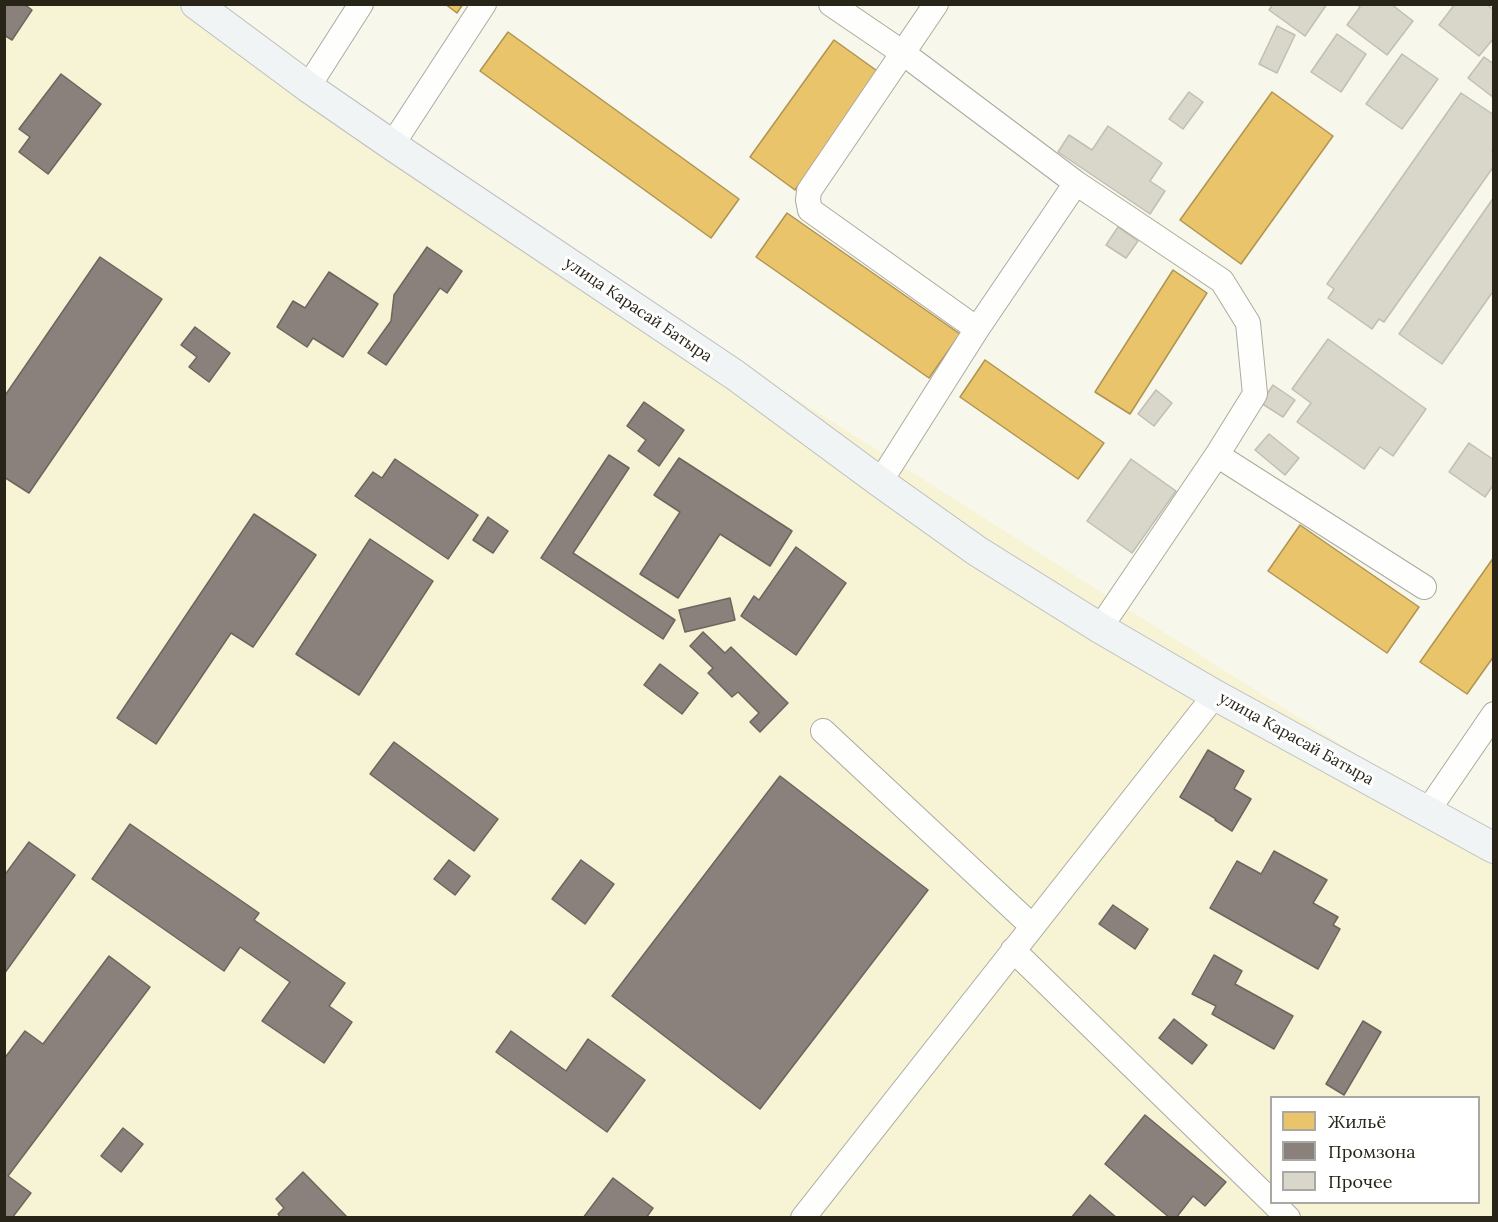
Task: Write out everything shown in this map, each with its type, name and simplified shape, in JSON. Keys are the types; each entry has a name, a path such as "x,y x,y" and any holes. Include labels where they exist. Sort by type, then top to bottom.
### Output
{"main road":[{"name":"улица Карасай Батыра","path":"196,4 308,87 392,145 735,375 977,551 1100,628 1215,695 1494,848"}],"street":[{"path":"308,87 361,4"},
{"path":"392,145 484,4"},
{"path":"831,4 903,53 1076,183 1221,281 1248,323 1255,394 1217,455 1100,628"},
{"path":"936,4 809,191 808,200 810,210 977,329"},
{"path":"880,482 977,329 1076,183"},
{"path":"1217,455 1424,587"},
{"path":"802,1218 1215,695"},
{"path":"1427,812 1494,714"},
{"path":"823,731 1032,927"},
{"path":"1014,950 1270,1200"},
{"path":"1274,1204 1287,1218"}],"shaded area":[{"path":"5,5 176,5 1493,841 1493,1217 5,1218"}],"building: Жильё":[{"path":"445,4 463,4 457,13"},
{"path":"508,32 739,199 711,238 480,71"},
{"path":"834,40 880,73 795,190 750,157"},
{"path":"1272,92 1333,136 1241,264 1180,220"},
{"path":"787,213 960,334 929,378 756,257"},
{"path":"1173,270 1207,293 1130,414 1095,392"},
{"path":"985,360 1104,443 1078,479 960,397"},
{"path":"1300,525 1419,607 1387,653 1268,571"},
{"path":"1494,557 1494,656 1467,694 1420,662"}],"building: Промзона":[{"path":"4,4 24,4 32,10 12,40 4,35"},
{"path":"61,74 101,104 48,174 19,152 30,137 19,129"},
{"path":"427,247 462,271 447,293 440,288 386,365 368,353 391,321 394,295"},
{"path":"100,257 162,299 29,493 4,477 4,397"},
{"path":"329,272 378,304 343,357 313,338 307,347 277,327 293,301 305,308"},
{"path":"195,327 230,353 209,382 189,367 197,357 181,345"},
{"path":"644,402 684,430 659,466 638,451 646,440 627,426"},
{"path":"609,455 629,468 573,553 675,620 663,639 541,558"},
{"path":"679,458 792,531 770,566 720,534 678,598 640,574 680,512 654,495"},
{"path":"395,459 478,515 448,559 355,496 373,472 382,478"},
{"path":"254,514 316,555 253,647 231,633 156,744 117,718"},
{"path":"488,517 508,531 493,553 473,540"},
{"path":"370,539 433,581 359,695 296,654"},
{"path":"796,547 846,583 796,655 741,616 754,596 759,600"},
{"path":"730,598 735,620 685,632 679,610"},
{"path":"703,632 725,653 731,647 788,703 760,732 750,722 759,713 738,692 732,697 708,673 713,668 690,646"},
{"path":"660,664 698,693 682,714 644,685"},
{"path":"394,742 498,819 474,851 370,774"},
{"path":"1208,750 1244,771 1234,789 1251,799 1232,831 1180,797"},
{"path":"780,776 928,890 760,1109 612,996"},
{"path":"130,824 259,913 254,920 345,983 329,1006 352,1022 324,1063 262,1021 290,982 240,947 224,971 92,879"},
{"path":"29,842 75,875 4,974 4,876"},
{"path":"1274,851 1327,880 1313,903 1338,917 1333,925 1340,929 1318,969 1210,908 1237,861 1261,874"},
{"path":"449,860 470,876 455,895 434,879"},
{"path":"581,860 614,884 585,924 552,899"},
{"path":"1113,905 1148,929 1135,949 1099,924"},
{"path":"1214,955 1242,971 1235,984 1293,1016 1274,1049 1212,1014 1216,1006 1192,994"},
{"path":"109,956 150,987 8,1176 31,1193 12,1218 4,1218 4,1059 25,1031 43,1044"},
{"path":"1174,1019 1207,1045 1192,1064 1159,1038"},
{"path":"1363,1021 1381,1032 1344,1095 1326,1084"},
{"path":"511,1031 566,1071 588,1039 645,1080 607,1132 496,1052"},
{"path":"1145,1115 1226,1182 1205,1206 1193,1196 1176,1218 1170,1218 1105,1164"},
{"path":"123,1128 143,1144 121,1172 101,1156"},
{"path":"303,1172 348,1218 281,1218 278,1214 284,1208 276,1199"},
{"path":"613,1178 653,1208 646,1218 583,1218"},
{"path":"1090,1195 1117,1218 1071,1218"}],"building: Прочее":[{"path":"1273,4 1327,4 1305,36 1269,10"},
{"path":"1356,4 1391,4 1413,21 1387,55 1347,25 1360,7"},
{"path":"1455,4 1486,4 1494,10 1494,38 1479,56 1439,25"},
{"path":"1277,26 1295,35 1277,73 1259,64"},
{"path":"1337,34 1366,54 1341,92 1311,72"},
{"path":"1402,54 1438,79 1402,129 1366,104"},
{"path":"1484,57 1494,64 1494,98 1468,78"},
{"path":"1189,92 1203,102 1183,129 1169,119"},
{"path":"1461,93 1494,115 1494,149 1492,151 1494,152 1494,166 1384,322 1379,319 1372,329 1328,298 1334,289 1327,284"},
{"path":"1108,126 1162,163 1150,181 1165,191 1150,214 1058,152 1069,135 1092,150"},
{"path":"1494,197 1494,290 1442,364 1399,334"},
{"path":"1118,227 1138,241 1126,258 1106,245"},
{"path":"1328,339 1426,409 1393,456 1380,447 1364,469 1297,422 1311,403 1292,389"},
{"path":"1273,385 1295,400 1283,417 1261,403"},
{"path":"1156,390 1172,403 1154,426 1138,414"},
{"path":"1269,434 1299,458 1285,475 1255,450"},
{"path":"1469,443 1494,460 1494,484 1485,497 1449,472"},
{"path":"1131,459 1176,491 1132,553 1087,521"}]}
